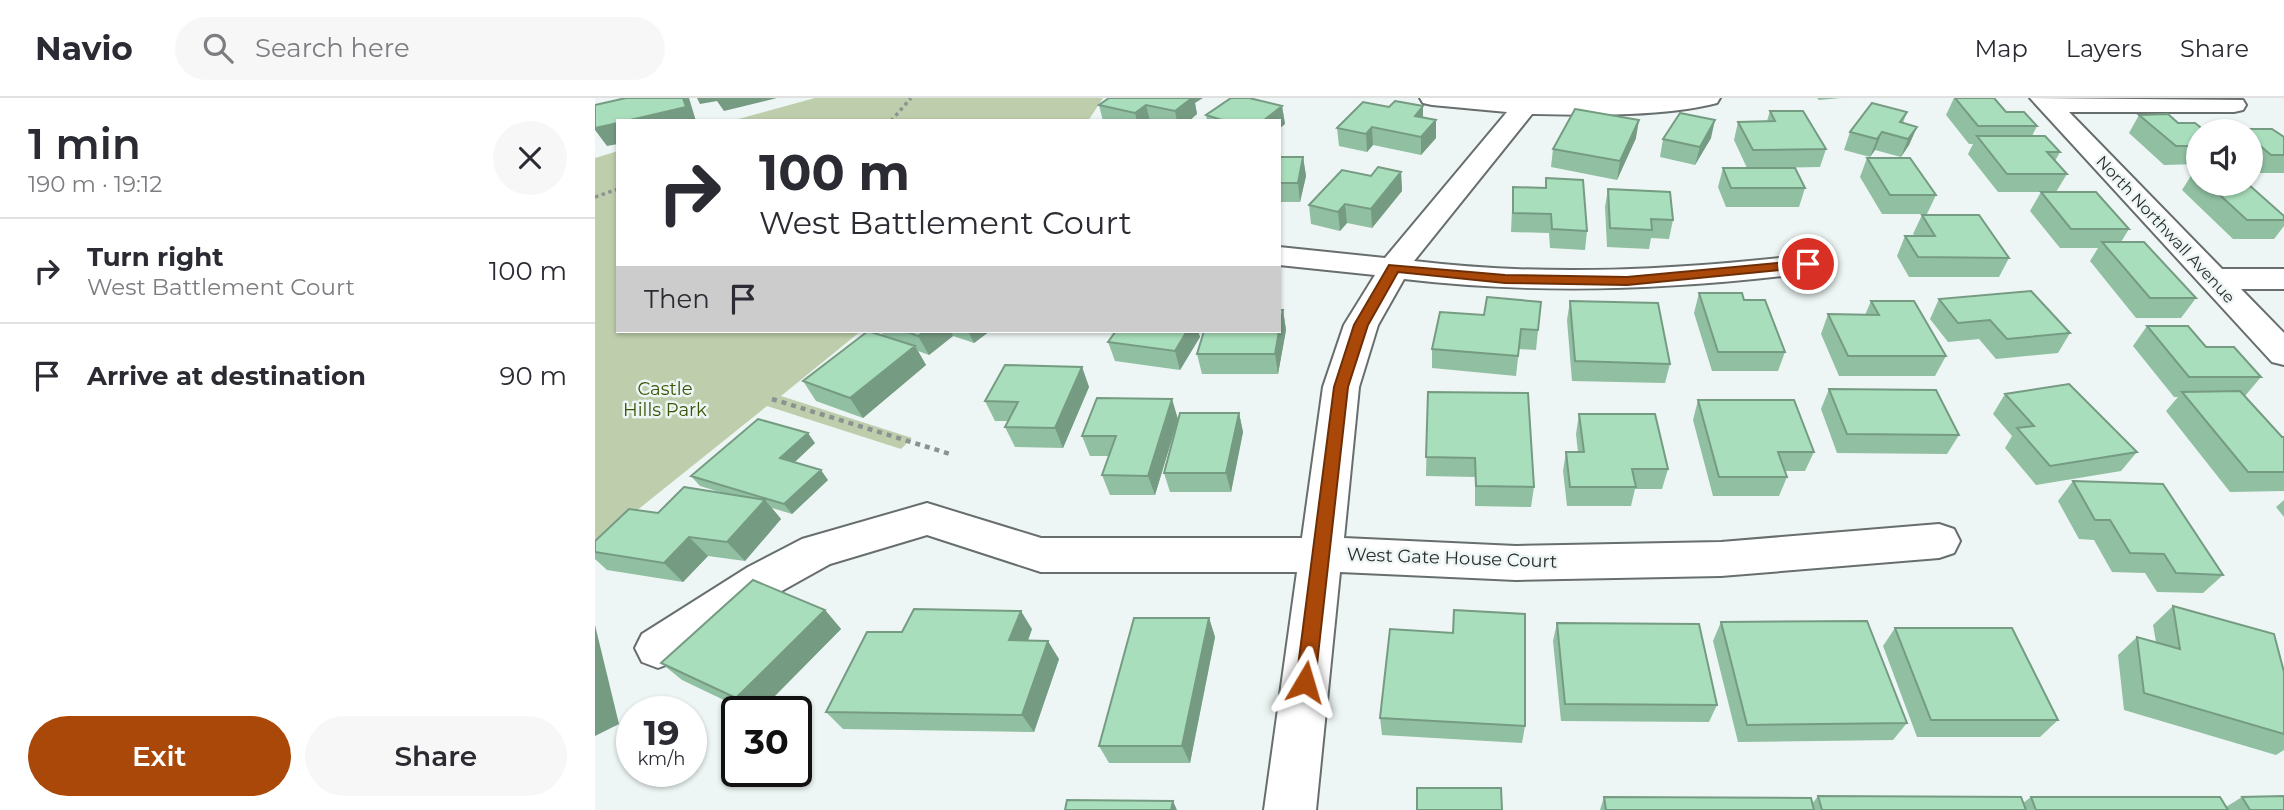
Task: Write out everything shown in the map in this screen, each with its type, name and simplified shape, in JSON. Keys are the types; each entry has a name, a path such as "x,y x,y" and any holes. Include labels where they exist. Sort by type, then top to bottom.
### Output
{"street":[{"path":"1432,98 1492,106 1528,102 1678,102 1708,98"},
{"name":"North Northwall Avenue","path":"2045,101 2234,105"},
{"name":"North Northwall Avenue","path":"2045,101 2284,354"},
{"path":"1290,810 1341,387 1361,325 1394,267 1458,184 1528,102"},
{"path":"1281,256 1344,260 1505,279 1627,281 1808,264"},
{"path":"2213,279 2284,279"},
{"name":"West Gate House Court","path":"658,648 763,580 817,551 927,519 1041,555 1321,554 1516,563 1707,559 1939,541"}],"path":[{"path":"893,119 911,98"},
{"path":"595,197 616,190"},
{"path":"772,399 950,454"}],"green space":[{"path":"815,98 1103,98 1089,119 738,119"},
{"name":"Castle Hills Park","path":"616,152 616,333 859,333 781,396 912,438 901,449 767,406 595,544 595,158"}],"building":[{"path":"626,98 683,98 686,107 635,119 616,119 616,123 595,128 595,105"},
{"path":"1109,98 1192,98 1175,111 1146,105 1135,113 1099,105"},
{"path":"1231,98 1249,98 1282,106 1266,119 1219,119 1206,115"},
{"path":"1955,98 1994,98 2006,112 2024,112 2037,126 1978,126"},
{"path":"1395,101 1423,106 1415,116 1436,120 1421,137 1372,127 1366,134 1337,128 1363,102 1389,107"},
{"path":"1872,103 1907,112 1900,122 1917,127 1908,139 1882,132 1877,139 1850,132"},
{"path":"1575,109 1639,120 1620,161 1553,149"},
{"path":"1770,111 1803,111 1826,149 1753,150 1738,122 1775,121"},
{"path":"1680,113 1715,120 1700,147 1663,139"},
{"path":"2168,114 2178,123 2186,123 2186,146 2176,146 2139,115"},
{"path":"2263,129 2272,129 2284,137 2284,155 2271,155 2263,148"},
{"path":"1977,136 2045,136 2060,152 2047,152 2067,174 2007,174"},
{"path":"1281,157 1303,157 1298,183 1281,183"},
{"path":"1867,158 1910,158 1936,195 1890,195"},
{"path":"1378,167 1401,172 1371,209 1345,204 1338,212 1309,205 1342,170 1371,176"},
{"path":"1723,168 1795,168 1805,188 1731,188"},
{"path":"1546,178 1583,180 1587,231 1552,229 1551,214 1513,213 1513,187 1546,188"},
{"path":"1608,189 1670,192 1673,220 1651,219 1652,230 1610,228"},
{"path":"2041,192 2096,192 2129,229 2071,229"},
{"path":"2221,196 2262,196 2284,216 2284,220 2247,220"},
{"path":"1922,215 1979,215 2009,258 1918,257 1905,236 1935,236"},
{"path":"2102,242 2144,242 2196,298 2150,298"},
{"path":"2031,291 2070,333 2007,339 1990,320 1958,323 1939,299"},
{"path":"1699,293 1742,293 1744,300 1765,300 1785,352 1718,352"},
{"path":"1487,297 1541,302 1538,330 1521,329 1518,356 1432,349 1440,312 1484,315"},
{"path":"1570,301 1658,303 1670,364 1575,361"},
{"path":"1871,301 1914,301 1946,356 1848,356 1828,314 1879,315"},
{"path":"2147,326 2188,326 2206,347 2234,347 2261,377 2189,377"},
{"path":"865,333 874,333 915,346 850,398 803,381"},
{"path":"1115,333 1186,333 1175,351 1108,342"},
{"path":"1203,333 1279,333 1275,354 1197,354"},
{"path":"1005,365 1082,367 1055,428 1005,427 1018,402 985,401"},
{"path":"2069,384 2137,452 2050,466 2017,428 2034,426 2005,394"},
{"path":"1829,389 1936,390 1959,435 1847,434"},
{"path":"2240,391 2284,437 2284,472 2248,472 2182,392"},
{"path":"1428,392 1528,393 1534,487 1476,486 1475,458 1426,457"},
{"path":"1097,398 1172,399 1148,476 1102,475 1116,436 1082,436"},
{"path":"1698,400 1794,400 1814,452 1778,452 1787,477 1719,477"},
{"path":"1180,413 1239,413 1226,473 1164,473"},
{"path":"1579,414 1655,414 1668,469 1632,469 1636,487 1570,487 1566,452 1584,452"},
{"path":"758,419 808,433 780,458 821,470 784,504 691,476"},
{"path":"2073,481 2163,484 2223,575 2176,573 2164,554 2130,553 2110,520 2095,520"},
{"path":"684,487 765,500 727,542 689,537 664,563 595,552 595,541 629,509 658,513"},
{"path":"753,580 825,610 738,696 732,696 661,663"},
{"path":"2173,606 2274,634 2284,672 2284,734 2144,693 2137,637 2180,649"},
{"path":"914,609 1021,611 1009,640 1048,641 1022,715 826,712 867,632 902,632"},
{"path":"1454,610 1525,614 1525,726 1380,718 1390,629 1453,633"},
{"path":"1134,618 1209,618 1182,746 1099,746"},
{"path":"1867,621 1907,723 1747,725 1721,622"},
{"path":"1557,623 1699,624 1717,705 1565,704"},
{"path":"1895,628 2012,628 2058,720 1931,720"},
{"path":"1417,788 1501,788 1502,810 1417,810"},
{"path":"1818,796 2021,797 2026,810 1822,810"},
{"path":"2284,796 2284,810 2250,810 2242,797"},
{"path":"1604,797 1811,798 1814,810 1606,810"},
{"path":"2031,797 2220,797 2228,810 2036,810"},
{"path":"1067,800 1173,801 1171,810 1065,810"}],"route":[{"path":"1305,682 1341,387 1361,325 1394,267 1505,279 1627,281 1738,273 1808,264"}]}
